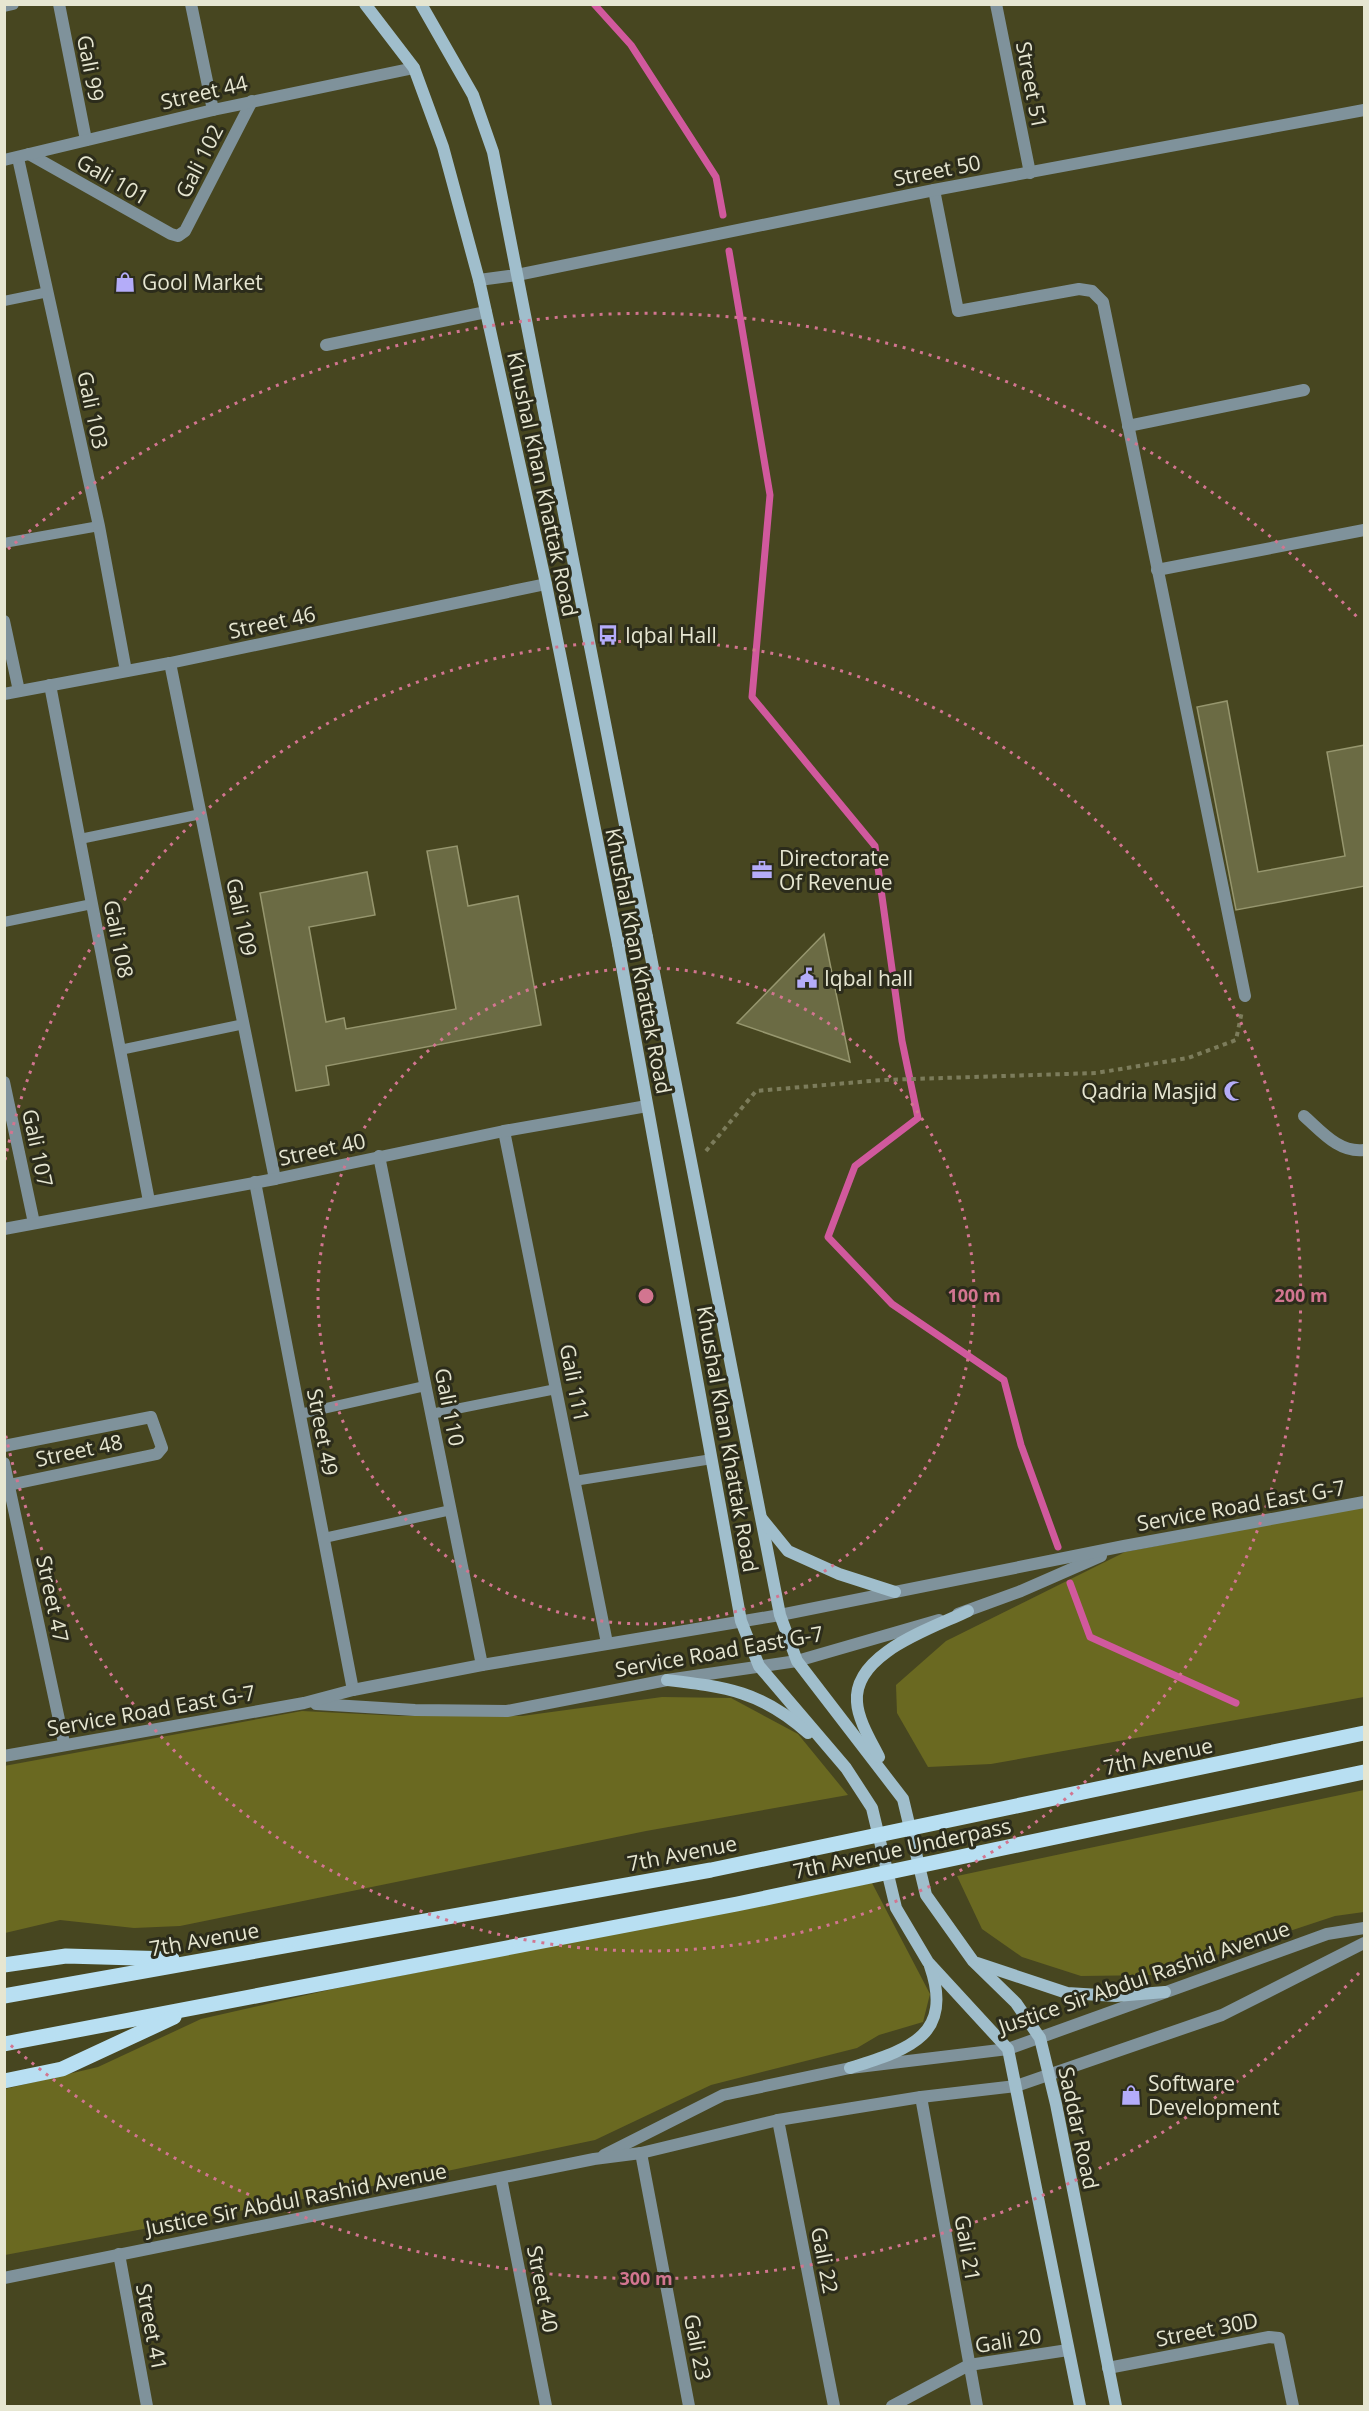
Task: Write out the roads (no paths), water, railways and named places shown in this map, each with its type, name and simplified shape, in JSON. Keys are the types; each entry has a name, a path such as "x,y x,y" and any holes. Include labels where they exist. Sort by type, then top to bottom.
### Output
{"main road":[{"name":"7th Avenue","path":"4,1996 711,1870 1365,1733"},
{"name":"7th Avenue Underpass","path":"195,2007 737,1904 1365,1772"},
{"path":"4,1965 66,1956 204,1960"},
{"path":"4,2044 195,2007"},
{"path":"4,2081 63,2069 195,2007"}],"street":[{"path":"4,6 14,4"},
{"name":"Gali 99","path":"59,4 86,140"},
{"path":"191,4 213,110"},
{"name":"Khushal Khan Khattak Road","path":"365,4 414,68 443,147 479,280 546,584 618,944 741,1621 759,1666 846,1768 872,1808 896,1908 928,1962"},
{"name":"Khushal Khan Khattak Road","path":"421,4 473,95 493,152 780,1615 797,1661 903,1798 926,1895"},
{"name":"Street 51","path":"996,4 1030,173"},
{"name":"Street 44","path":"4,160 252,101 414,68"},
{"name":"Gali 102","path":"178,236 185,231 252,101"},
{"name":"Street 50","path":"479,280 517,275 934,190 1365,110"},
{"name":"Gali 101","path":"23,156 178,236"},
{"name":"Gali 103","path":"23,156 48,292 99,526 126,671"},
{"path":"934,190 958,311 1079,289 1092,291 1103,302 1245,996"},
{"path":"326,345 486,312"},
{"path":"1128,426 1304,390"},
{"path":"1157,570 1365,530"},
{"name":"Street 46","path":"4,694 170,663 546,584"},
{"path":"4,621 19,691"},
{"name":"Gali 109","path":"170,663 275,1179"},
{"name":"Gali 108","path":"50,685 149,1201"},
{"path":"618,944 647,937"},
{"name":"Gali 107","path":"4,1082 34,1223"},
{"name":"Street 40","path":"4,1229 275,1179 504,1131 647,1106"},
{"path":"1304,1116 1330,1140 1352,1151 1365,1150"},
{"name":"Gali 111","path":"504,1131 607,1643"},
{"name":"Gali 110","path":"379,1156 482,1665"},
{"name":"Street 49","path":"255,1182 353,1690"},
{"name":"Street 48","path":"4,1446 147,1417 153,1419 161,1452 7,1486"},
{"name":"Street 47","path":"4,1463 7,1486 64,1743"},
{"name":"Service Road East G-7","path":"4,1756 64,1743 304,1703 353,1690 482,1665 780,1615 1124,1546 1365,1502"},
{"path":"761,1518 788,1551 839,1574 895,1592"},
{"name":"Service Road East G-7","path":"304,1703 415,1710 507,1711 667,1680 797,1661 968,1611 1124,1546"},
{"path":"889,1778 865,1728 856,1701 862,1677 874,1660 893,1647 968,1611"},
{"path":"667,1680 729,1687 768,1703 804,1730 846,1768"},
{"name":"Saddar Road","path":"926,1895 973,1961 1016,2003 1040,2038 1116,2406"},
{"name":"Justice Sir Abdul Rashid Avenue","path":"594,2159 723,2095 850,2068 1008,2049 1327,1934 1365,1928"},
{"name":"Justice Sir Abdul Rashid Avenue","path":"4,2278 594,2159 641,2153 778,2120 921,2097 1016,2086 1222,2015 1365,1943"},
{"path":"973,1961 1067,1994 1116,1996 1165,1992"},
{"path":"928,1962 1008,2049 1080,2406"},
{"path":"850,2068 904,2050 928,2026 935,2015 938,2000 936,1984 928,1962"},
{"name":"Gali 21","path":"921,2097 977,2406"},
{"name":"Gali 22","path":"778,2120 834,2406"},
{"name":"Gali 23","path":"641,2153 689,2406"},
{"name":"Street 40","path":"501,2178 546,2406"},
{"name":"Street 41","path":"119,2254 147,2406"},
{"name":"Street 30D","path":"1108,2368 1269,2337 1279,2338 1293,2406"},
{"name":"Gali 20","path":"892,2406 969,2365 1068,2350"}],"lane":[{"path":"4,301 48,292"},
{"path":"4,543 99,526"},
{"path":"80,840 201,814"},
{"path":"4,922 92,904"},
{"path":"120,1050 244,1024"},
{"path":"300,1413 426,1386"},
{"path":"431,1414 556,1389"},
{"path":"574,1481 712,1460"},
{"path":"324,1538 451,1510"}],"waterway":[{"path":"594,4 631,45 716,177 723,215"},
{"path":"729,251 770,495 752,697 875,846 902,1041 918,1118 855,1166 828,1237 892,1304 1004,1380 1021,1445 1058,1547"},
{"path":"1070,1583 1090,1637 1236,1703"}],"place":[{"name":"Gool Market","path":"125,282"},
{"name":"Iqbal Hall","path":"608,635"},
{"name":"Directorate Of Revenue","path":"762,870"},
{"name":"Iqbal hall","path":"807,978"},
{"name":"Qadria Masjid","path":"1234,1091"},
{"name":"Software Development","path":"1131,2095"}]}
